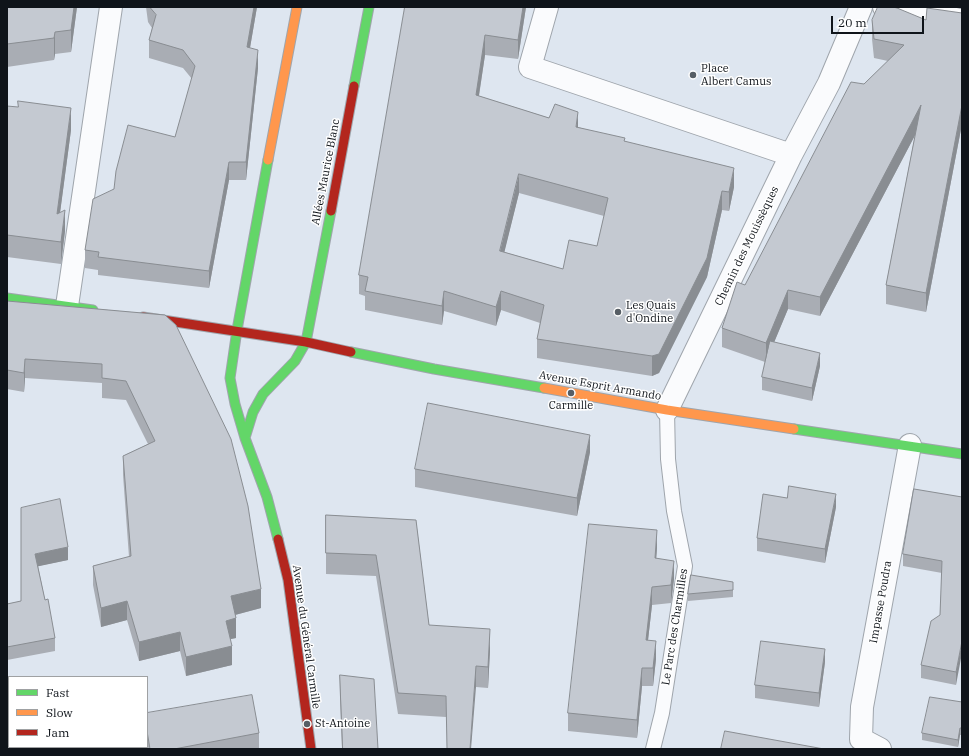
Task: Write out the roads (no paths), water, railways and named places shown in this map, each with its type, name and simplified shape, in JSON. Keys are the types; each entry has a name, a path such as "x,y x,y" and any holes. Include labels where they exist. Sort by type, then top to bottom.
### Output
{"street":[{"path":"67,306 111,7"},
{"path":"237,330 297,7"},
{"name":"Allées Maurice Blanc","path":"306,342 369,7"},
{"path":"547,7 530,68 791,155"},
{"name":"Chemin des Mouissèques","path":"667,410 791,155 829,83 861,7"},
{"path":"884,7 962,20"},
{"path":"7,298 106,312"},
{"name":"Avenue Esprit Armando","path":"136,316 237,330 306,342 434,369 667,410 910,445 962,454"},
{"name":"Avenue du Général Carmille","path":"237,330 230,378 235,404 267,497 288,580 311,749"},
{"path":"246,438 253,412 263,394 295,360 306,342"},
{"name":"Impasse Poudra","path":"880,749 861,739 862,707 910,445"}],"lane":[{"name":"Le Parc des Charmilles","path":"653,749 662,713 685,566 674,511 668,459 667,410"}],"place":[{"name":"Place Albert Camus","path":"693,75"},
{"name":"Les Quais d'Ondine","path":"618,312"},
{"name":"Carmille","path":"571,393"},
{"name":"St-Antoine","path":"307,724"}]}
